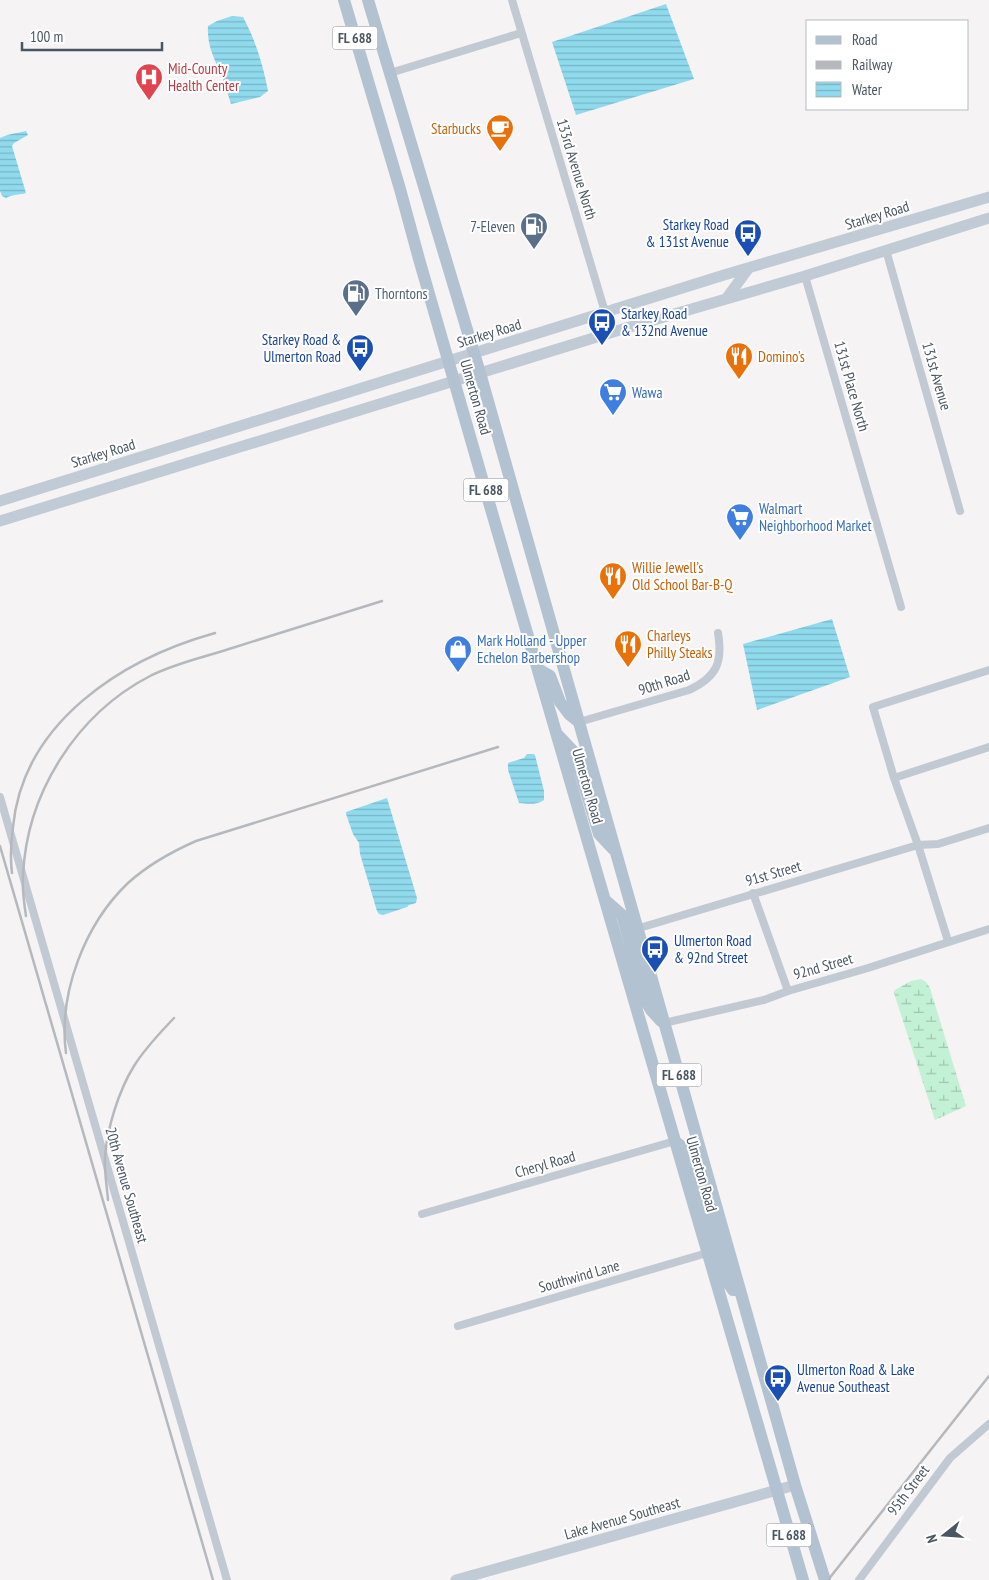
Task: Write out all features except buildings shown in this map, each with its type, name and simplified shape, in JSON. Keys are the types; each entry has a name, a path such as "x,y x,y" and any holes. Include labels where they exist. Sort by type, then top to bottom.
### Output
{"main road":[{"name":"Ulmerton Road","path":"344,0 803,1580"},
{"name":"Ulmerton Road","path":"368,0 480,373 580,722 636,928 825,1580"},
{"name":"Starkey Road","path":"0,501 605,312 988,198"},
{"path":"0,521 626,328 805,276 989,218"},
{"path":"726,299 748,269"},
{"path":"538,669 550,676 560,702 569,714 580,722"},
{"path":"556,733 574,752 599,834 615,852"},
{"path":"605,900 622,915 648,1003 656,1018 664,1023"},
{"path":"675,1141 688,1152 692,1160 728,1283 733,1290 740,1290"},
{"name":"Lake Avenue Southeast","path":"456,1580 796,1484"}],"street":[{"name":"133rd Avenue North","path":"512,0 605,312"},
{"path":"390,73 521,33"},
{"name":"131st Avenue","path":"886,250 960,511"},
{"name":"131st Place North","path":"805,276 901,607"},
{"name":"90th Road","path":"580,722 689,690 699,685 714,671 719,661 718,633"},
{"path":"948,941 918,845 894,778 873,707 989,670"},
{"path":"894,778 989,747"},
{"name":"20th Avenue Southeast","path":"0,797 227,1580"},
{"name":"91st Street","path":"636,928 918,845 938,844 989,828"},
{"path":"753,893 788,991"},
{"name":"92nd Street","path":"664,1023 764,1000 989,929"},
{"name":"Cheryl Road","path":"422,1214 675,1141"},
{"name":"Southwind Lane","path":"458,1326 707,1253"},
{"name":"95th Street","path":"859,1580 950,1458 989,1424"}],"green space":[{"path":"921,979 930,988 966,1106 935,1120 894,993 895,990 911,981"}],"water":[{"path":"666,4 694,79 576,115 552,42"},
{"path":"232,16 243,17 248,26 264,72 268,91 260,97 231,104 210,48 208,26"},
{"path":"26,131 28,135 12,146 26,193 6,198 2,196 0,191 0,138"},
{"path":"832,619 850,677 757,710 743,644"},
{"path":"527,754 535,755 544,791 544,800 542,802 519,803 508,770 508,763 524,758"},
{"path":"387,798 417,898 416,903 383,915 377,911 360,854 359,843 353,834 346,812"}],"railway":[{"path":"26,916 23,875 27,844 34,814 46,786 61,759 79,734 100,711 124,692 150,676 169,668 382,601"},
{"path":"12,873 12,833 21,790 36,756 57,726 83,700 113,678 180,644 215,633"},
{"path":"66,1053 66,1007 78,961 87,939 99,918 113,900 128,883 152,864 196,841 498,747"},
{"path":"0,846 213,1580"},
{"path":"108,1200 105,1173 106,1146 119,1098 138,1059 174,1018"},
{"path":"828,1580 989,1376"}],"place":[{"name":"Mid-County Health Center","path":"149,101"},
{"name":"Starbucks","path":"500,152"},
{"name":"7-Eleven","path":"534,250"},
{"name":"Starkey Road & 131st Avenue","path":"748,257"},
{"name":"Thorntons","path":"356,317"},
{"name":"Starkey Road & 132nd Avenue","path":"602,346"},
{"name":"Starkey Road & Ulmerton Road","path":"360,372"},
{"name":"Domino's","path":"739,380"},
{"name":"Wawa","path":"613,416"},
{"name":"Walmart Neighborhood Market","path":"740,541"},
{"name":"Willie Jewell’s Old School Bar-B-Q","path":"613,600"},
{"name":"Charleys Philly Steaks","path":"628,668"},
{"name":"Mark Holland - Upper Echelon Barbershop","path":"458,673"},
{"name":"Ulmerton Road & 92nd Street","path":"655,973"},
{"name":"Ulmerton Road & Lake Avenue Southeast","path":"778,1402"}]}
